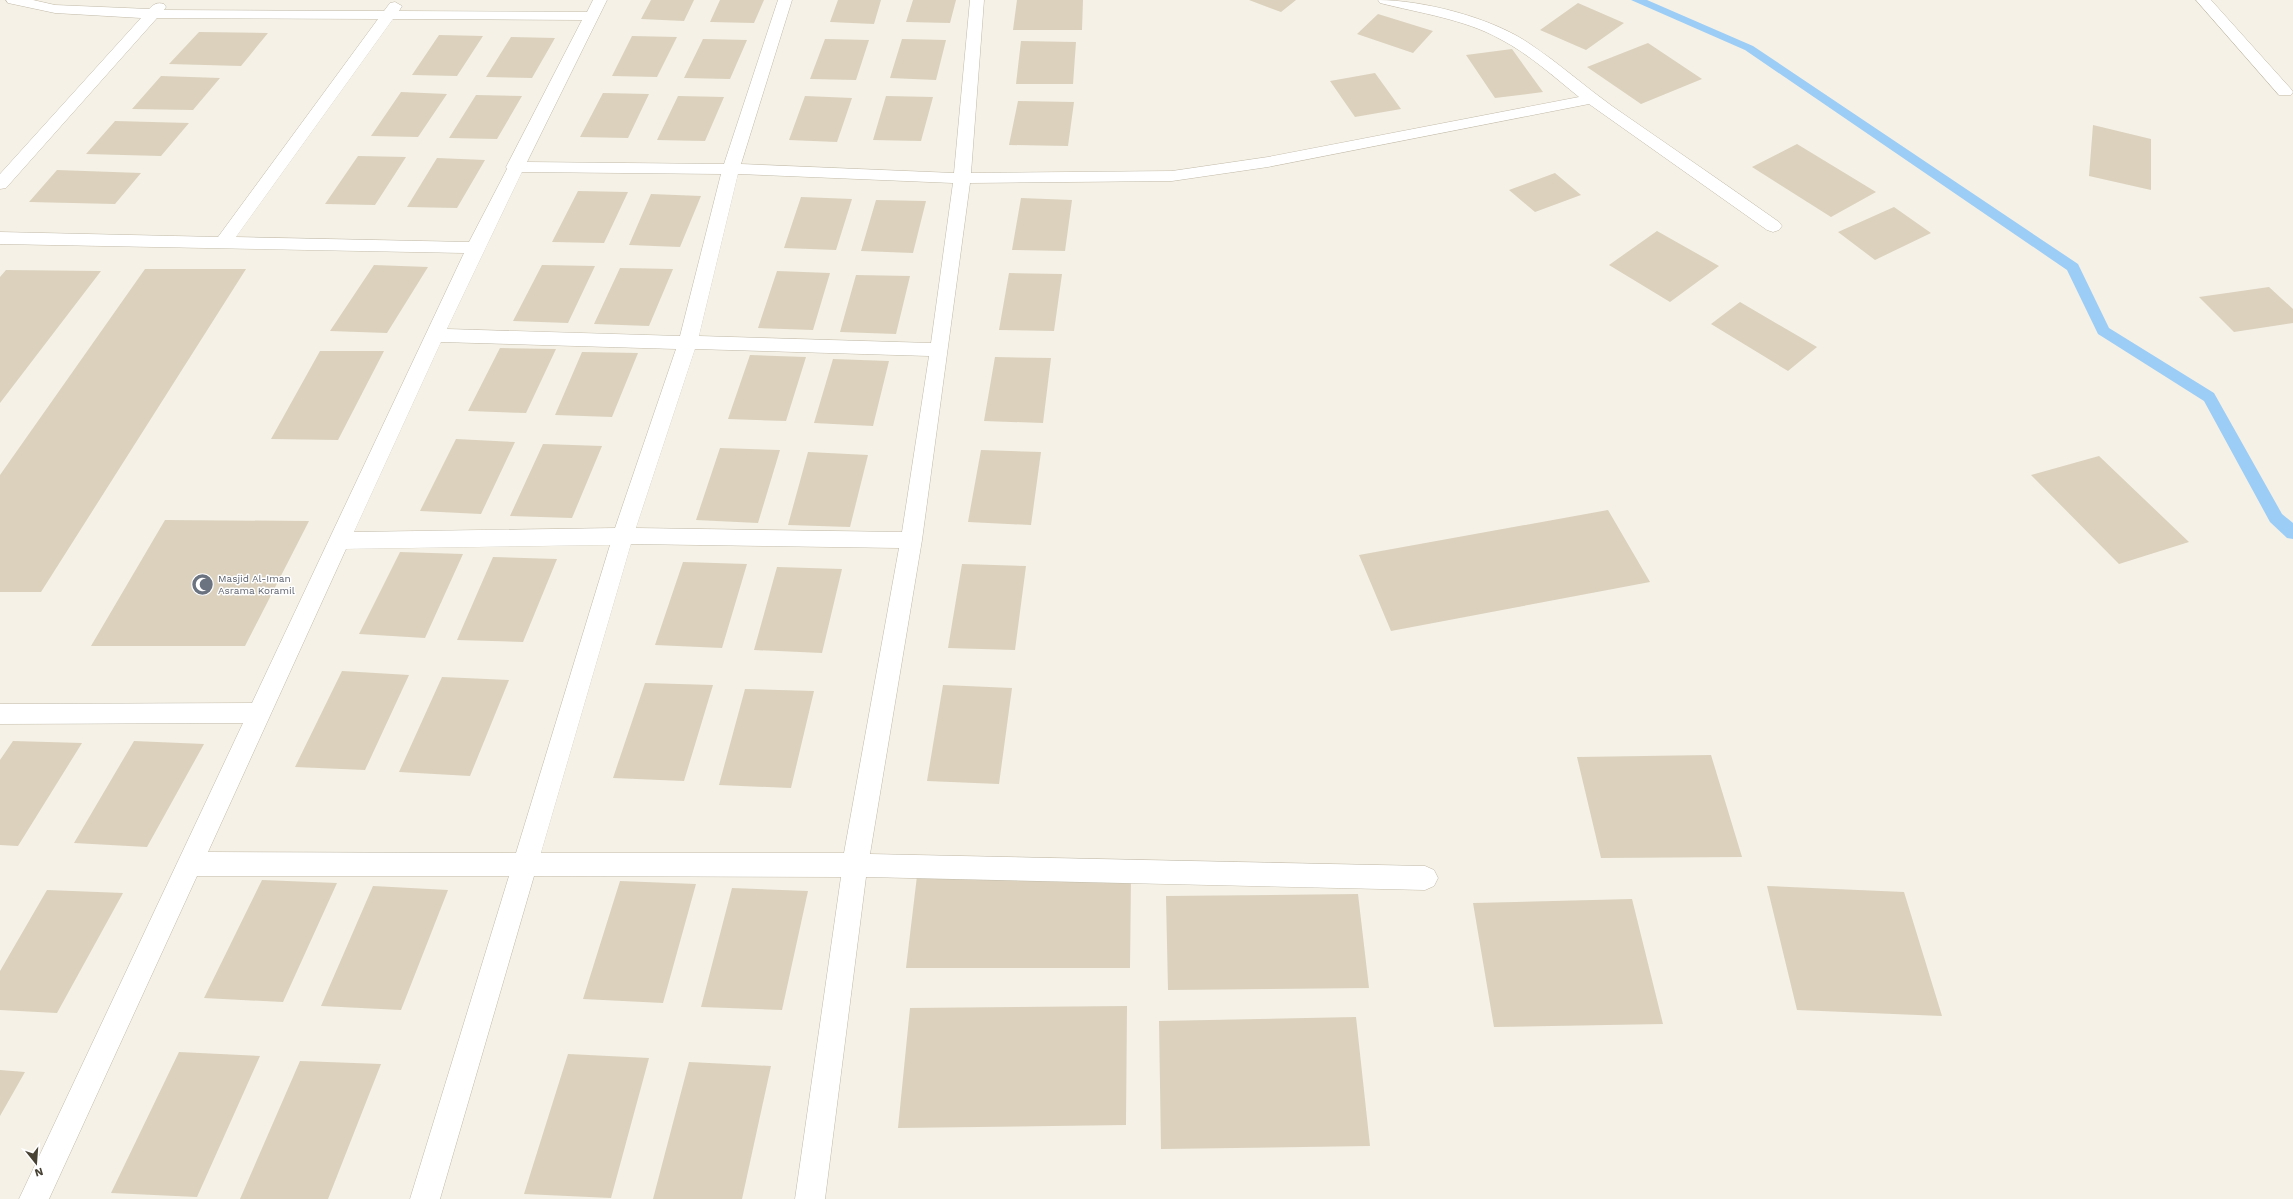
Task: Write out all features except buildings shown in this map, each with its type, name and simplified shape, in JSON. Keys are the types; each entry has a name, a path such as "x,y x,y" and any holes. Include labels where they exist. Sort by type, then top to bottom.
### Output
{"street":[{"path":"13,0 56,9 153,14 389,14 596,8 474,248 34,1199"},
{"path":"0,184 165,0"},
{"path":"222,244 399,0"},
{"path":"425,1199 623,536 688,342 731,169 785,0"},
{"path":"810,1199 855,865 911,540 939,350 962,178 977,0"},
{"path":"1385,0 1479,24 1505,35 1554,68 1592,99 1773,226"},
{"path":"2203,0 2285,92"},
{"path":"514,167 731,169 962,178 1172,176 1268,162 1592,99"},
{"path":"0,238 222,244 474,248"},
{"path":"435,335 939,350"},
{"path":"339,541 623,536 911,540"},
{"path":"0,714 258,712"},
{"path":"188,864 524,866 855,865 1425,878"}],"waterway":[{"path":"1637,0 1749,48 2073,267 2103,331 2209,397 2276,518 2293,533"}],"place":[{"name":"Masjid Al-Iman Asrama Koramil","path":"202,584"}]}
